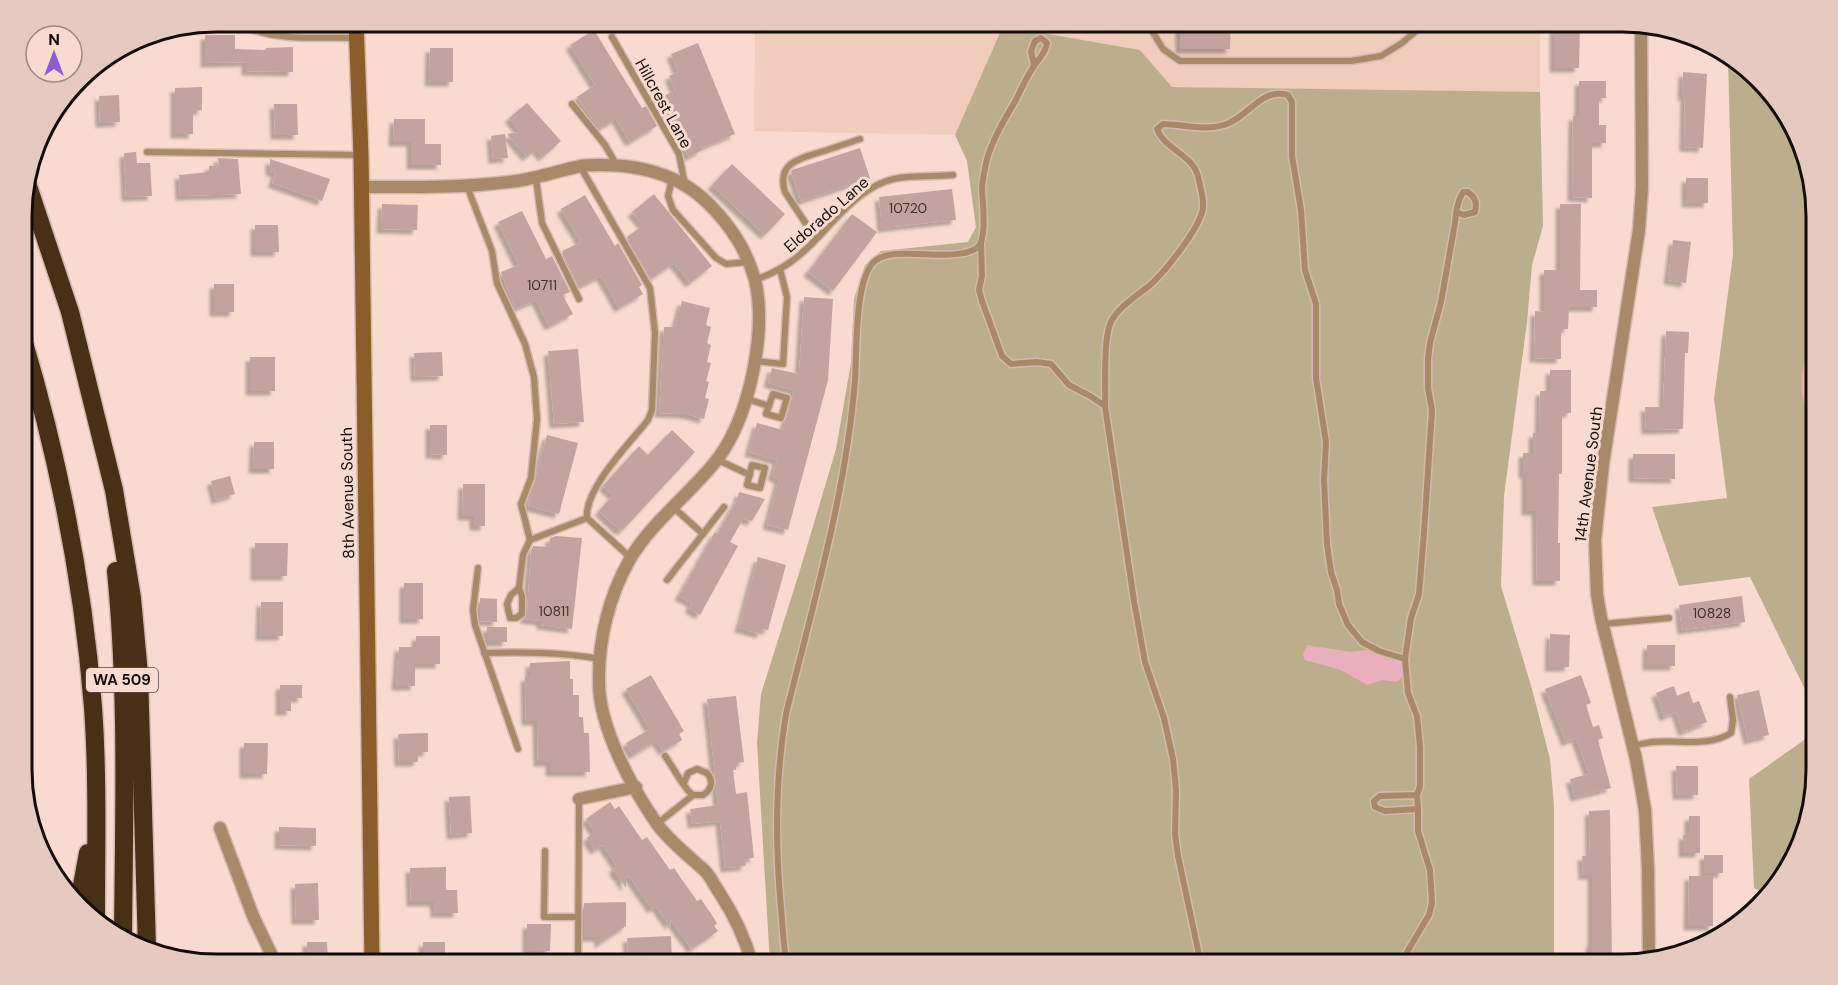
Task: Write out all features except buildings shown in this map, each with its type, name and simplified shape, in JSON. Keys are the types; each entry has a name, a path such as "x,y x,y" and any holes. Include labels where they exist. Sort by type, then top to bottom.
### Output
{"highway":[{"name":"WA 509","path":"33,200 70,312 97,424 112,528 120,613 124,740 123,928"},
{"name":"WA 509","path":"32,368 56,464 80,595 93,708 96,909"},
{"path":"97,424 114,490 132,598 139,674 147,940"},
{"path":"80,894 96,804"}],"street":[{"name":"8th Avenue South","path":"356,32 361,155 372,954"},
{"name":"14th Avenue South","path":"1641,33 1642,188 1639,230 1603,464 1595,540 1597,594 1642,784 1646,819 1649,951"},
{"path":"361,187 467,186 536,178 580,166 617,166 650,170 685,184 703,197 741,244 755,280 758,321 747,399 737,427 716,459 631,558 611,601 600,659 599,686 603,713 612,744 636,787 657,824 708,874 734,915 749,954"},
{"path":"579,799 636,787"},
{"path":"220,828 253,916 271,954"}],"lane":[{"path":"258,32 290,36 356,38"},
{"path":"1153,32 1163,49 1180,61 1351,61 1381,56 1402,44 1416,32"},
{"name":"Hillcrest Lane","path":"612,37 679,154 685,184"},
{"path":"1034,65 988,157 983,182 982,276 979,290 1002,356 1011,363 1051,364 1069,386 1105,406"},
{"path":"1199,953 1177,845 1173,759 1164,718 1145,662 1105,406 1110,323 1121,309 1151,284 1170,264 1198,224 1203,207 1197,173 1191,163 1160,137 1157,129 1163,124 1211,127 1225,125 1250,110 1269,94 1278,92 1288,95 1292,102 1292,156 1301,210 1305,270 1316,304 1316,378 1326,442 1324,480 1330,572 1348,625 1362,642 1379,651 1405,659"},
{"path":"572,104 605,145 617,166"},
{"path":"816,239 785,192 783,175 795,160 860,139"},
{"path":"147,152 361,155"},
{"path":"580,166 650,288 655,333 652,410 648,420 597,484 586,510 587,518 631,558"},
{"name":"Eldorado Lane","path":"755,280 794,260 867,192 885,182 905,178 953,176"},
{"path":"536,178 542,223 579,299"},
{"path":"672,179 669,196 673,210 716,258 726,264 748,262"},
{"path":"467,186 492,251 497,283 525,344 534,377 537,419 531,478 521,504 530,540 523,555 519,588"},
{"path":"1407,953 1429,915 1432,903 1430,870 1418,831 1417,795 1420,786 1420,747 1417,717 1407,693 1405,659 1411,618 1419,594 1424,532 1432,410 1428,388 1428,359 1430,343 1442,302 1456,212"},
{"path":"786,954 776,844 777,787 782,739 843,475 855,382 860,295 864,278 875,261 896,254 959,253 976,249 981,244"},
{"path":"754,361 783,364 787,297 780,269"},
{"path":"747,399 769,405"},
{"path":"716,459 750,476"},
{"path":"673,507 703,534"},
{"path":"667,580 724,507"},
{"path":"530,540 587,518"},
{"path":"478,568 472,610 484,653 518,749"},
{"path":"1603,624 1669,618"},
{"path":"484,653 539,652 600,659"},
{"path":"1633,746 1653,742 1696,742 1722,738 1731,733 1733,720 1730,697"},
{"path":"665,756 684,783 685,788 693,795 698,796 708,792 712,782 711,777 703,770 692,770 684,783"},
{"path":"657,824 693,795"},
{"path":"1417,795 1380,796 1374,801 1376,807 1385,811 1418,809"},
{"path":"578,954 579,799"},
{"path":"545,851 544,917 578,917"}],"shaded area":[{"path":"755,32 1001,32 955,135 754,131"},
{"path":"1000,32 1037,32 1140,50 1172,87 1540,92 1543,226 1532,265 1527,322 1504,496 1501,586 1550,759 1554,806 1554,953 769,954 757,743 761,694 836,449 851,363 854,299 865,265 881,251 968,242 976,227 967,161 955,135"},
{"path":"1038,32 1540,32 1540,92 1172,87 1140,50"},
{"path":"1728,65 1761,94 1775,113 1792,145 1805,192 1806,692 1750,577 1679,586 1652,507 1727,498 1714,399 1733,255"},
{"path":"1307,645 1351,652 1366,650 1399,660 1402,663 1403,676 1397,682 1383,680 1367,685 1341,670 1305,660 1303,654"},
{"path":"1806,739 1805,793 1800,817 1787,851 1760,892 1754,888 1749,779"}],"waterway":[{"path":"1806,368 1804,379 1806,399"}]}
